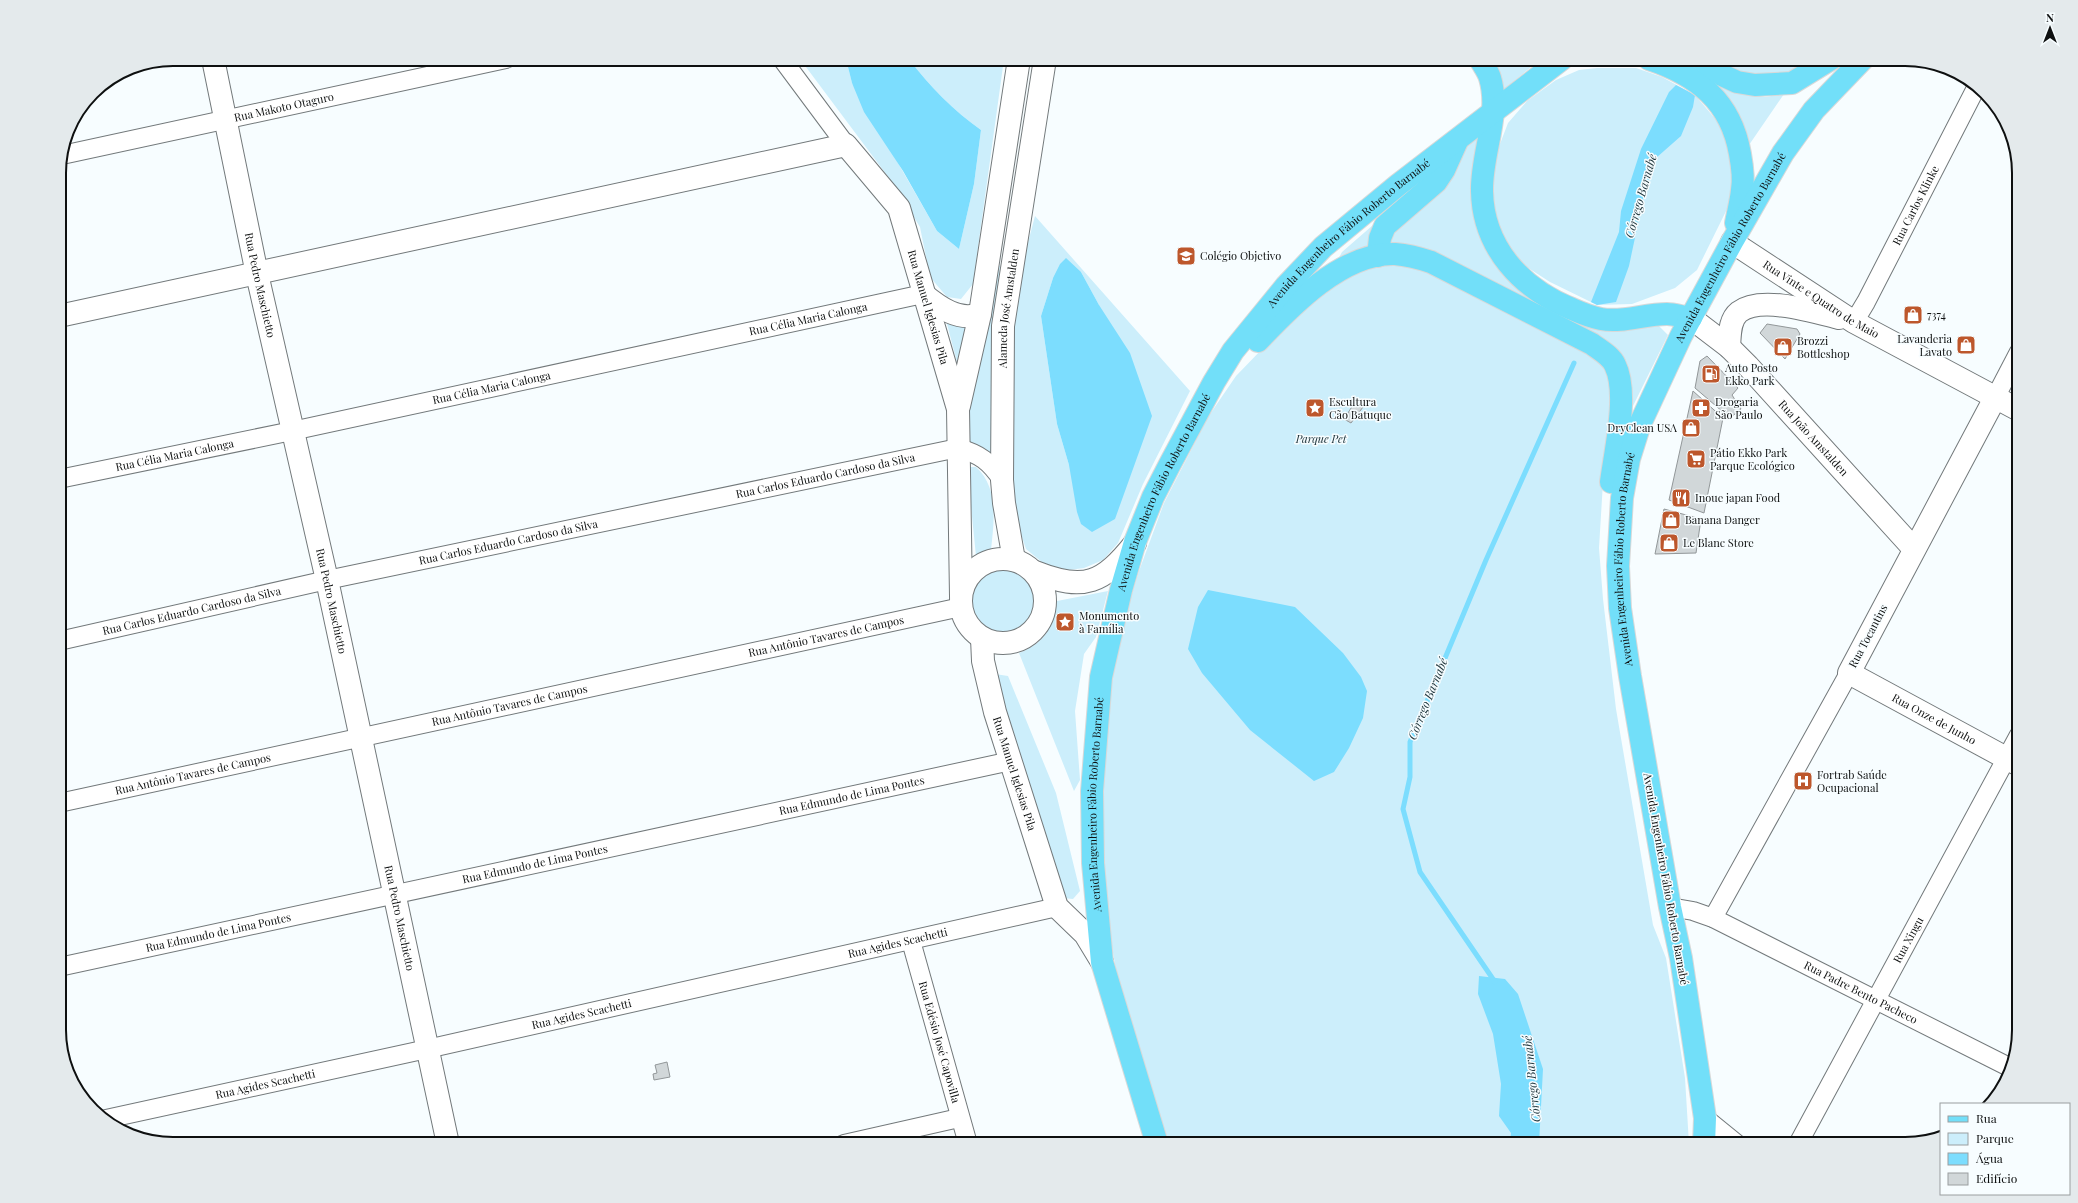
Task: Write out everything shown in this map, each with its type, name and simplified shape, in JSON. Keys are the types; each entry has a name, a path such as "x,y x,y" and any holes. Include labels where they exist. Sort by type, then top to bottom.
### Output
{"main road":[{"path":"1484,66 1489,76 1493,95 1482,191 1484,209 1493,237 1499,249 1520,276 1537,292 1554,301 1599,319 1616,321 1667,314 1691,318"},
{"name":"Avenida Engenheiro Fábio Roberto Barnabé","path":"1155,1137 1102,962 1093,863 1092,791 1096,720 1101,677 1121,590 1136,542 1160,484 1198,412 1233,351 1286,286 1323,247 1398,185 1553,66"},
{"path":"1666,66 1683,73 1702,85 1718,102 1730,119 1737,136 1742,164 1742,189 1732,242"},
{"path":"1710,66 1722,75 1738,82 1755,85 1792,83 1820,66"},
{"name":"Avenida Engenheiro Fábio Roberto Barnabé","path":"1704,1137 1705,1118 1681,958 1670,907 1622,620 1618,566 1622,498 1629,459 1640,424 1691,318 1732,242 1783,153 1814,110 1857,66"},
{"path":"1378,256 1380,238 1385,226 1436,182 1444,170 1458,138"},
{"path":"1198,412 1217,394 1238,365 1284,314 1336,274 1353,264 1378,256 1394,254 1416,257 1431,262 1592,344 1607,356 1615,365 1621,406 1610,492 1606,570 1610,602 1622,620"}],"street":[{"name":"Rua Pedro Maschietto","path":"214,66 257,274 327,580 393,894 446,1137"},
{"name":"Rua Makoto Otaguro","path":"68,154 473,66"},
{"name":"Rua Manuel Iglesias Pila","path":"787,66 846,145 899,208 923,294 933,319 958,409 961,601"},
{"path":"958,409 980,314 1018,66"},
{"name":"Alameda José Amstalden","path":"1014,560 1004,503 1002,480 1003,326 1044,66"},
{"name":"Rua Carlos Klinke","path":"1854,322 1866,302 1974,91"},
{"path":"66,315 846,145"},
{"name":"Rua Vinte e Quatro de Maio","path":"1732,242 1854,322 2012,406"},
{"path":"923,294 940,308 972,317 980,314"},
{"name":"Rua Célia Maria Calonga","path":"66,479 923,294"},
{"path":"1729,347 1731,326 1739,312 1755,306 1774,305 1796,308 1854,322"},
{"name":"Rua João Amstalden","path":"1691,318 1729,347 1914,548"},
{"name":"Rua Tocantins","path":"1713,918 1849,672 2012,365"},
{"path":"958,448 972,452 992,465 1002,480"},
{"name":"Rua Carlos Eduardo Cardoso da Silva","path":"66,639 327,580 958,448"},
{"path":"1035,572 1042,582 1046,594 1045,613 1035,630 1019,641 1000,644 982,638 972,630 964,619 961,601 964,584 970,574 982,564 998,559 1014,560 1022,563 1035,572 1069,583 1080,583 1094,579 1117,565 1136,542"},
{"name":"Rua Antônio Tavares de Campos","path":"66,802 961,601"},
{"name":"Rua Manuel Iglesias Pila","path":"982,638 983,661 995,712 1057,907"},
{"name":"Rua Onze de Junho","path":"1849,672 2012,761"},
{"name":"Rua Edmundo de Lima Pontes","path":"66,965 1011,761"},
{"name":"Rua Xingu","path":"1802,1137 1876,1000 2012,764"},
{"path":"1057,907 1085,934 1102,962"},
{"name":"Rua Agides Scachetti","path":"112,1118 427,1049 1057,907"},
{"name":"Rua Padre Bento Pacheco","path":"1670,907 1693,911 1713,918 2006,1065"},
{"name":"Rua Edésio José Capovilla","path":"911,941 959,1118 966,1137"},
{"path":"875,1137 959,1118"},
{"path":"1705,1118 1729,1137"}],"green space":[{"path":"805,66 848,66 852,83 937,231 959,249 974,184 981,130 942,98 915,66 1003,66 973,284 961,299 947,297 930,277 920,227 892,182"},
{"path":"1491,66 1532,66 1503,90"},
{"path":"1723,66 1806,66 1780,79 1731,72"},
{"path":"1597,68 1636,68 1662,77 1695,95 1723,128 1734,157 1732,199 1697,270 1675,288 1632,304 1597,305 1550,282 1522,264 1506,242 1496,218 1493,191 1495,157 1508,123 1527,101 1556,80 1579,70"},
{"path":"1713,82 1740,92 1765,97 1784,94 1749,145 1741,125"},
{"path":"1479,135 1472,182 1530,297 1656,323 1668,335 1630,412 1625,368 1385,245 1460,149"},
{"path":"1426,179 1371,248 1336,263 1342,252"},
{"path":"1035,216 1190,391 1143,484 1118,543 1103,560 1084,568 1054,572 1026,549 1014,513 1012,330 1021,269","holes":["1081,272 1099,305 1069,465 1057,424 1041,316 1053,278"]},
{"name":"Parque Pet","path":"1404,261 1463,287 1593,355 1602,365 1609,378 1612,397 1603,482 1599,548 1603,599 1616,709 1653,925 1666,958 1685,1078 1689,1137 1164,1137 1117,976 1104,899 1100,812 1108,693 1119,636 1139,571 1164,503 1208,417 1236,376 1299,311 1343,278 1381,263"},
{"path":"996,265 1000,266 996,309 993,459 968,444 964,415"},
{"path":"947,324 969,324 959,370"},
{"path":"967,467 976,467 983,475 992,495 994,517 991,550 976,556"},
{"path":"1003,569 1016,572 1027,579 1034,590 1037,603 1034,616 1027,627 1016,634 1003,637 990,634 979,627 972,616 969,603 972,590 979,579 990,572"},
{"path":"1108,591 1096,637 1084,654 1075,711 1080,780 1074,791 1019,653 1028,649 1046,634 1051,620 1052,602"},
{"path":"995,674 1008,676 1056,793 1080,891 1073,899 1062,898"}],"water":[{"path":"848,66 915,66 942,98 981,130 974,184 959,249 937,231 903,171 864,112 852,83"},
{"path":"1676,85 1695,95 1693,107 1681,136 1656,158 1643,200 1629,266 1616,302 1597,305 1591,302 1619,232 1621,211 1641,149 1669,92"},
{"path":"1066,258 1081,272 1099,305 1130,353 1152,416 1115,519 1092,532 1081,524 1077,512 1069,465 1057,424 1041,316 1053,278 1060,264"},
{"path":"1208,590 1295,607 1343,653 1361,677 1367,691 1363,718 1349,748 1334,772 1314,781 1250,730 1202,673 1188,649 1198,607"},
{"path":"1479,976 1505,979 1518,994 1543,1069 1539,1137 1511,1137 1511,1133 1499,1116 1501,1084 1493,1034 1478,994"}],"building":[{"name":"Brozzi Bottleshop","path":"1767,324 1797,329 1800,334 1785,359 1760,333"},
{"name":"Auto Posto Ekko Park","path":"1707,356 1738,388 1732,395 1741,409 1730,418 1695,388 1700,361"},
{"name":"Pátio Ekko Park Parque Ecológico","path":"1693,391 1723,418 1704,513 1669,500"},
{"path":"1355,402 1363,407 1351,423 1344,419"},
{"path":"1664,509 1701,519 1696,553 1655,554"},
{"path":"667,1062 670,1077 654,1080 653,1074 657,1073 655,1065"}],"waterway":[{"name":"Córrego Barnabé","path":"1495,982 1420,872 1403,809 1410,777 1410,742 1486,560 1574,363"}],"place":[{"name":"Colégio Objetivo","path":"1186,256"},
{"name":"7374","path":"1913,315"},
{"name":"Lavanderia Lavato","path":"1966,345"},
{"name":"Brozzi Bottleshop","path":"1783,347"},
{"name":"Auto Posto Ekko Park","path":"1711,374"},
{"name":"Escultura Cão Batuque","path":"1315,408"},
{"name":"Drogaria São Paulo","path":"1701,408"},
{"name":"DryClean USA","path":"1691,428"},
{"name":"Pátio Ekko Park Parque Ecológico","path":"1696,459"},
{"name":"Inoue japan Food","path":"1681,498"},
{"name":"Banana Danger","path":"1671,520"},
{"name":"Le Blanc Store","path":"1669,543"},
{"name":"Monumento à Família","path":"1065,622"},
{"name":"Fortrab Saúde Ocupacional","path":"1803,781"}]}
